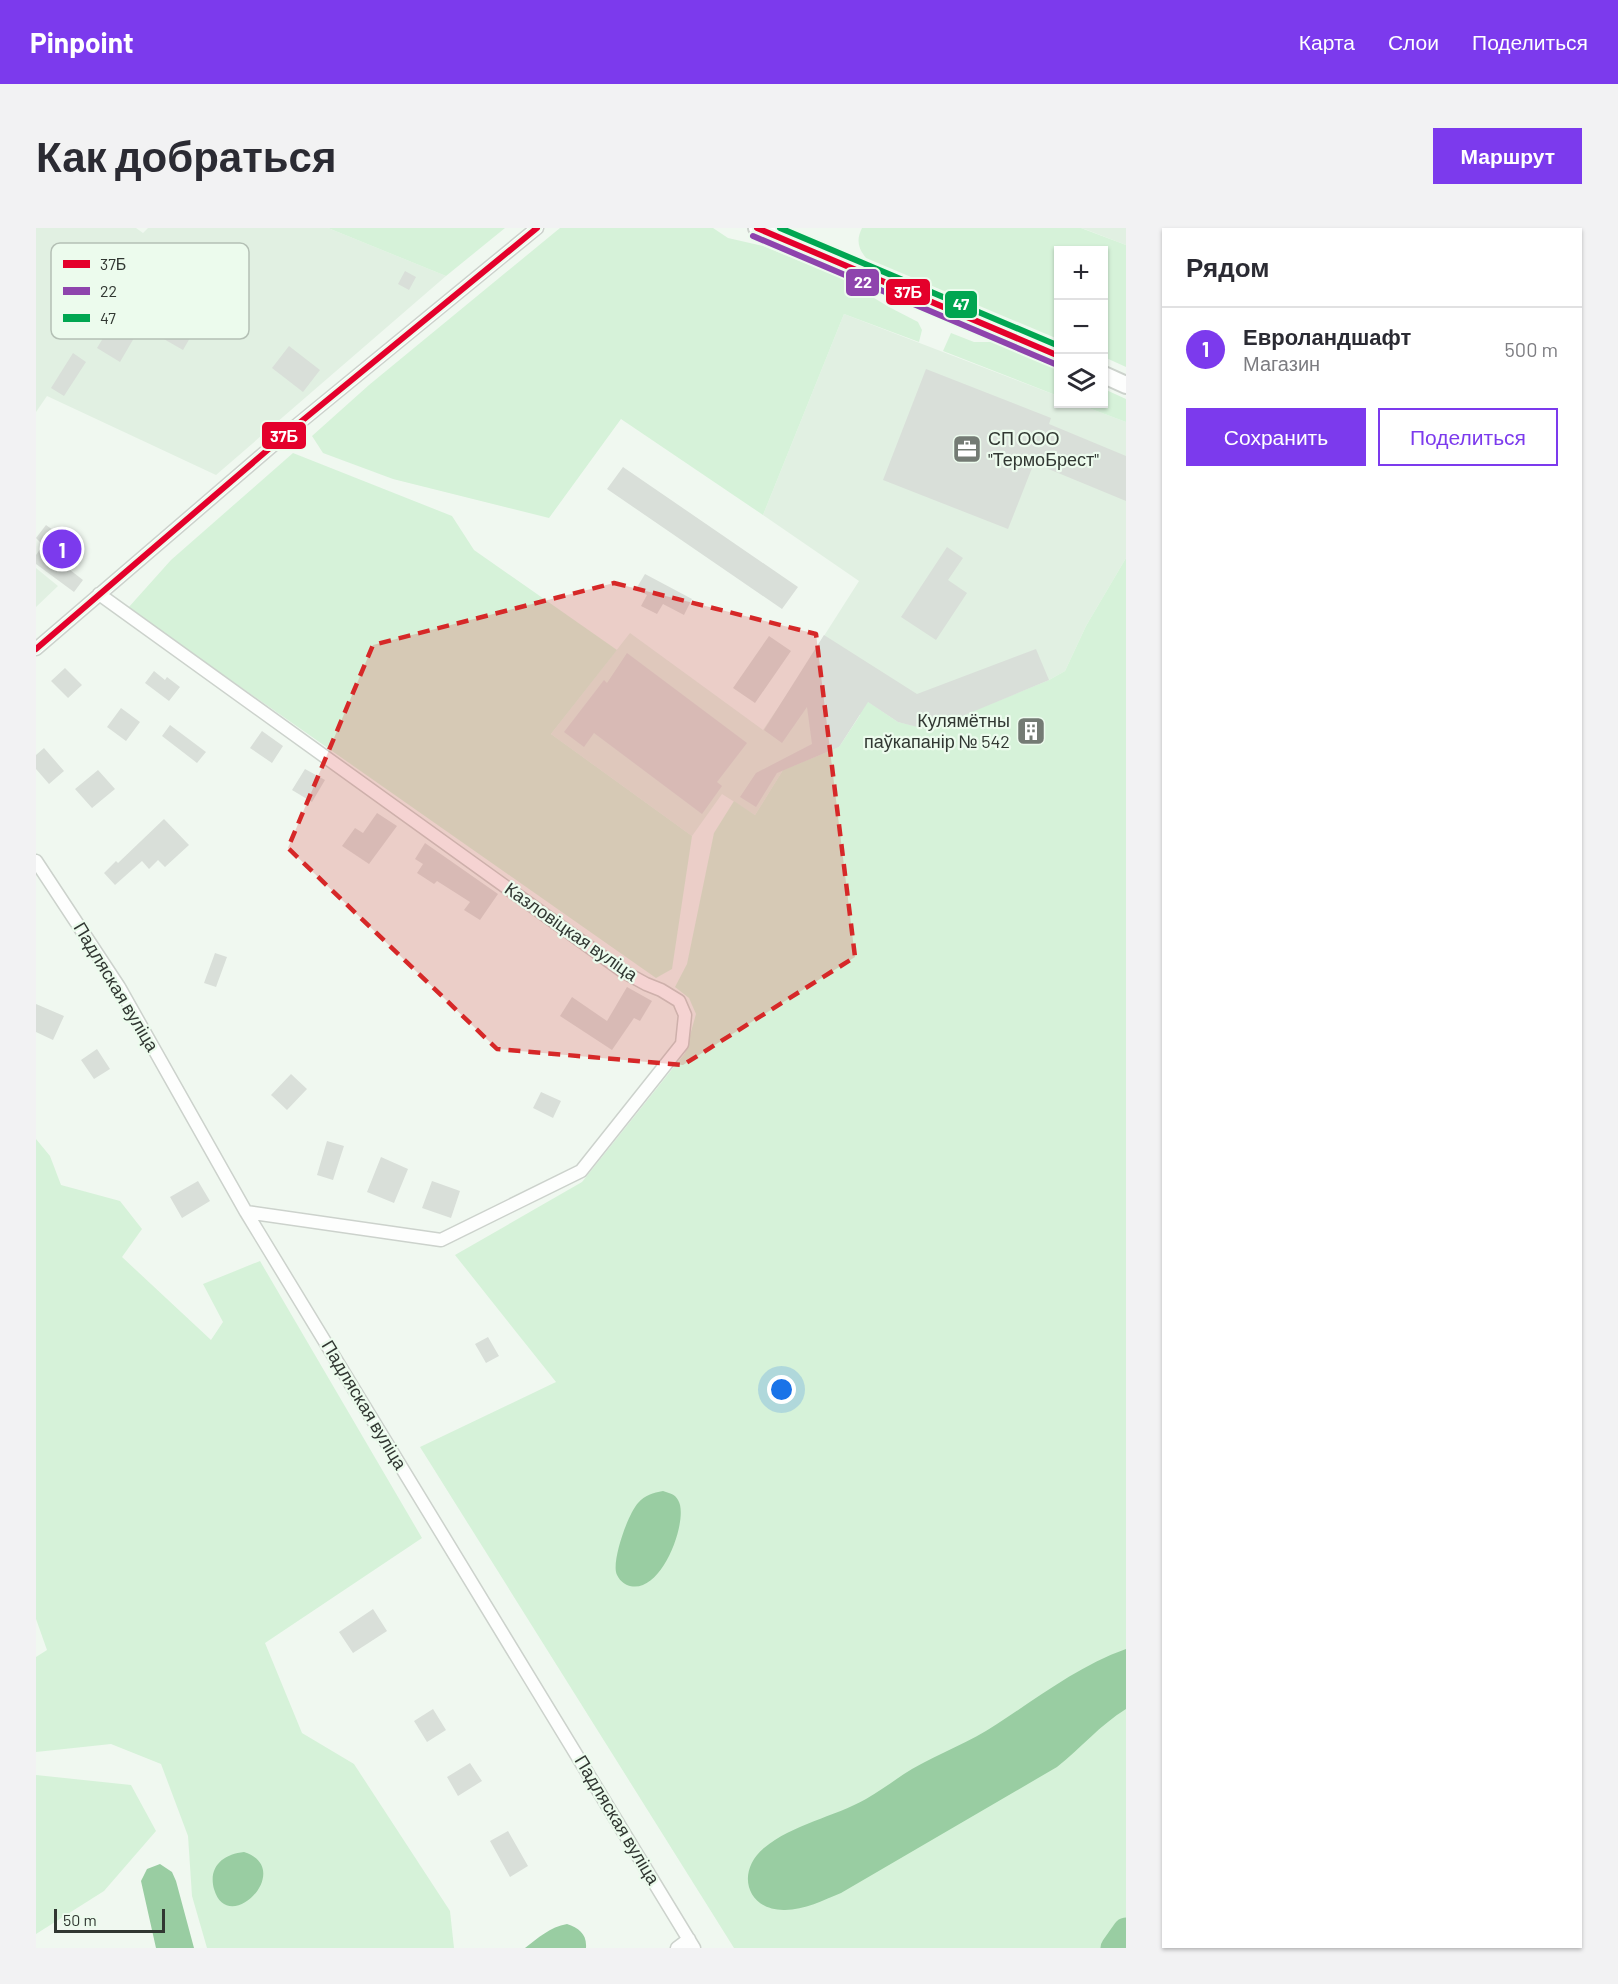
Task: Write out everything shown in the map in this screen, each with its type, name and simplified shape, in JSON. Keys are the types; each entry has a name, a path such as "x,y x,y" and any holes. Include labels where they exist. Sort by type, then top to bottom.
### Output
{"main road":[{"path":"757,228 1054,354"},
{"path":"1108,377 1126,385"}],"street":[{"path":"36,649 292,429 537,228"},
{"name":"Казловіцкая вуліца","path":"99,594 624,972 679,1001 685,1015 682,1044 581,1170 441,1240 246,1212"},
{"name":"Падляская вуліца","path":"36,861 119,987 246,1212 692,1944"},
{"path":"677,1948 692,1944"}],"highlighted area":[{"path":"614,583 816,634 855,957 683,1065 497,1049 288,848 373,645"}],"shaded area":[{"path":"36,228 136,228 143,233 148,228 328,228 446,276 216,475 47,396 36,412"},
{"path":"328,228 505,228 446,276"},
{"path":"560,228 713,228 728,238 763,246 841,278 918,322 922,330 919,342 844,314 763,515 621,419 549,518 393,479 323,453 312,436 369,385"},
{"path":"862,228 1081,228 1126,245 1126,367 1108,359 1108,246 1054,246 1054,337 866,258 861,251 859,236"},
{"path":"1081,228 1126,228 1126,245 1087,230"},
{"path":"844,314 1054,394 1054,408 1089,408 1126,422 1126,558 1086,626 1065,671 1049,680 929,730 898,722 808,661 859,581 763,515"},
{"path":"951,333 974,342 997,342 1054,367 1054,394 943,351"},
{"path":"1108,391 1126,399 1126,422 1089,408 1108,408"},
{"path":"293,453 452,516 474,550 617,650 551,734 692,836 672,969 656,978 128,608 171,560"},
{"path":"1126,558 1126,1948 734,1948 420,1447 556,1382 455,1255 582,1182 685,1053 696,1014 689,998 675,987 687,964 714,833 734,801 755,815 783,770 839,747 860,715 808,661 898,722 929,729 1049,680 1065,671 1086,626"},
{"path":"36,568 58,586 36,607"},
{"path":"630,633 763,730 800,675 860,714 839,747 783,770 755,815 722,794 692,836 551,734"},
{"path":"36,1139 50,1156 61,1185 120,1201 142,1229 122,1257 211,1340 223,1322 203,1284 260,1261 422,1538 265,1643 302,1733 354,1764 450,1911 454,1948 207,1948 192,1896 188,1836 161,1764 111,1744 36,1752 36,1657 47,1650 36,1619"},
{"path":"663,1491 675,1496 681,1509 680,1523 670,1554 651,1580 639,1586 627,1585 617,1576 616,1572 619,1546 626,1526 641,1500"},
{"path":"1126,1649 1126,1709 1057,1767 841,1893 792,1910 772,1909 754,1897 749,1888 750,1868 755,1858 775,1840 866,1799 912,1769 987,1730 1075,1673"},
{"path":"36,1775 131,1785 156,1831 104,1891 36,1934"},
{"path":"244,1852 258,1860 263,1872 261,1884 254,1895 243,1903 232,1906 221,1902 214,1889 213,1874 215,1868 224,1859"},
{"path":"160,1864 172,1872 176,1881 194,1948 156,1948 141,1881 147,1869"},
{"path":"567,1924 581,1932 586,1948 525,1948 550,1930"}],"building":[{"path":"405,271 416,277 409,290 398,284"},
{"path":"102,339 133,339 120,362 97,348"},
{"path":"164,339 189,339 183,350"},
{"path":"289,346 320,370 303,392 272,368"},
{"path":"73,353 86,362 64,396 51,388"},
{"name":"СП ООО \"ТермоБрест\"","path":"926,369 1051,418 1049,424 1126,456 1126,501 1034,463 1008,529 883,480"},
{"path":"623,467 798,587 782,609 607,489"},
{"path":"46,525 75,546 61,563 83,580 74,592 36,564 36,555 43,545 36,538"},
{"path":"947,547 963,558 948,580 967,593 936,640 901,617"},
{"path":"645,574 692,599 684,615 663,604 657,614 641,606 647,595 636,589"},
{"path":"824,635 917,694 1036,649 1049,680 929,730 898,722 868,702 839,747 777,773 756,807 740,797 756,773 812,744 807,707 782,743 764,730"},
{"path":"769,636 791,651 755,703 733,688"},
{"path":"627,653 747,743 717,782 722,786 702,814 594,733 584,747 564,732 604,680 607,683"},
{"path":"65,668 82,685 68,698 51,681"},
{"path":"154,671 165,680 167,677 180,687 169,701 145,683"},
{"path":"121,708 140,722 126,741 107,727"},
{"name":"Кулямётны паўкапанір № 542","path":"1041,721 1038,740 1021,740 1023,722"},
{"path":"170,725 206,752 197,763 162,736"},
{"path":"262,731 283,746 272,763 250,748"},
{"path":"44,748 64,771 49,784 36,769 36,755"},
{"path":"305,769 325,780 312,802 292,790"},
{"path":"98,770 115,789 92,808 75,789"},
{"path":"377,813 397,826 369,864 342,846 355,828 363,833"},
{"path":"164,819 189,845 165,867 158,860 149,869 142,861 115,885 104,873 116,861 118,863"},
{"path":"425,843 498,894 480,920 464,910 470,902 437,881 434,884 417,873 423,864 415,859"},
{"path":"215,953 227,957 216,987 204,983"},
{"path":"627,987 652,1001 640,1021 634,1018 612,1050 560,1016 572,997 607,1021"},
{"path":"36,1004 64,1016 53,1040 36,1032"},
{"path":"97,1049 110,1069 94,1079 81,1060"},
{"path":"291,1074 307,1089 287,1110 271,1095"},
{"path":"541,1092 561,1101 553,1118 533,1108"},
{"path":"327,1141 344,1146 333,1180 317,1175"},
{"path":"381,1157 408,1169 394,1203 367,1192"},
{"path":"198,1181 210,1201 182,1218 170,1197"},
{"path":"432,1181 460,1191 451,1218 422,1208"},
{"path":"488,1337 499,1356 486,1363 475,1344"},
{"path":"373,1609 387,1631 353,1653 339,1632"},
{"path":"433,1709 446,1730 427,1742 414,1721"},
{"path":"470,1763 482,1781 458,1796 447,1777"},
{"path":"508,1831 528,1866 510,1877 490,1841"}],"waterway":[{"path":"1114,1948 1126,1931"}],"transit line":[{"name":"37Б","path":"36,649 292,429 537,228"},
{"name":"37Б","path":"757,228 1054,354"},
{"name":"47","path":"780,228 1054,344"},
{"name":"22","path":"753,236 1054,364"}],"place":[{"name":"СП ООО \"ТермоБрест\"","path":"967,449"},
{"name":"Евроландшафт","path":"62,549"},
{"name":"Кулямётны паўкапанір № 542","path":"1031,731"}]}
